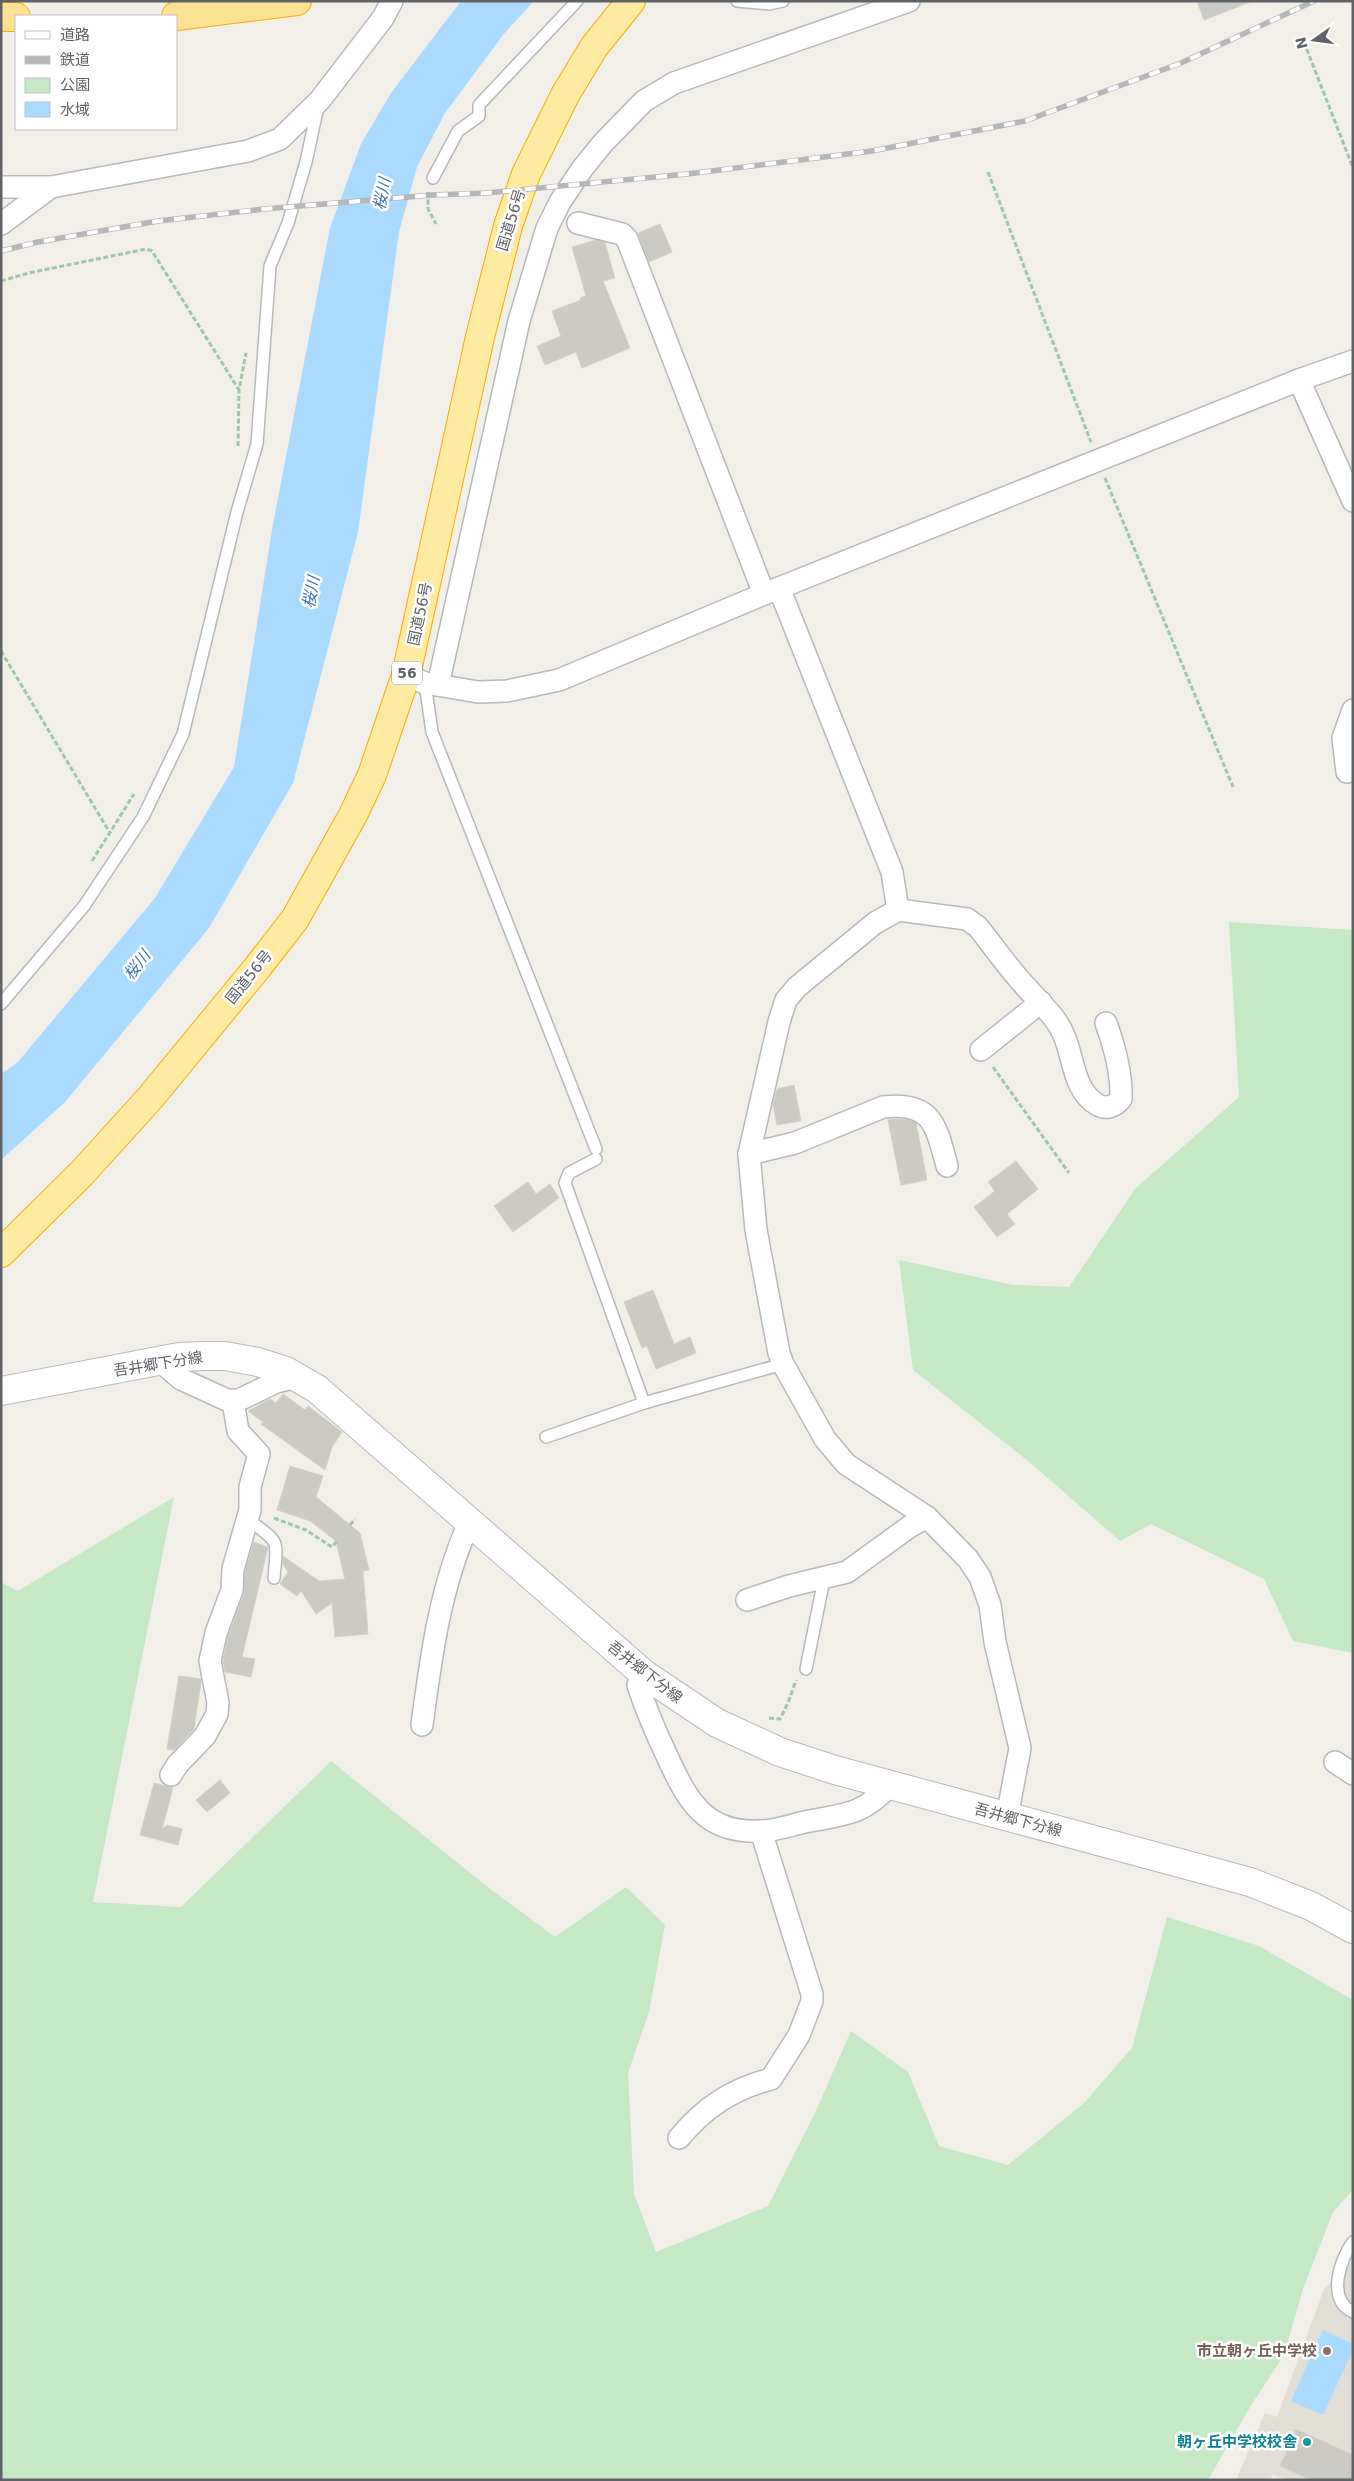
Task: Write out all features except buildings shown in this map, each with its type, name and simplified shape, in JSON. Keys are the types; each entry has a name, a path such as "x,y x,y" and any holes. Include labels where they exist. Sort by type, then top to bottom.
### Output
{"highway":[{"name":"国道56号","path":"1,1253 82,1173 150,1098 295,919 337,846 372,775 423,681 480,338 508,226 526,174 565,95 594,47 631,1"},
{"path":"178,16 288,2"},
{"path":"1,17 15,17"}],"main road":[{"name":"吾井郷下分線","path":"1,1391 179,1358 225,1356 258,1362 297,1377 317,1389 644,1674 700,1713 737,1733 806,1761 1250,1882 1310,1906 1353,1929"}],"street":[{"path":"1,187 51,187 248,152 280,139 320,100 388,10 398,1"},
{"path":"897,3 674,83 644,101 620,124 582,169 550,220 525,298 423,681 478,692 506,691 560,680 772,591 1353,360"},
{"path":"1,224 51,187"},
{"path":"578,223 622,234 627,239 772,591 892,872 898,910"},
{"path":"1299,380 1353,501"},
{"path":"1347,772 1343,738 1353,710"},
{"path":"1007,1817 1020,1748 995,1642 990,1605 980,1577 968,1560 926,1517 846,1464 825,1439 783,1364 756,1230 749,1154 768,1066 786,1000 797,987 861,935 898,910 967,919 978,928 1026,988 1042,1002 1065,1037 1076,1076 1086,1094 1097,1105 1106,1108 1115,1105 1121,1100 1122,1088 1115,1048 1106,1023"},
{"path":"981,1050 1042,1002"},
{"path":"749,1154 795,1143 882,1107 897,1105 916,1108 932,1121 940,1138 947,1166"},
{"path":"160,1361 181,1379 196,1388 233,1401 276,1382 297,1377"},
{"path":"171,1775 178,1764 205,1736 216,1714 218,1703 210,1661 216,1633 229,1604 233,1569 249,1514 250,1487 259,1454 238,1431 233,1401"},
{"path":"747,1600 788,1586 824,1579 847,1572 926,1517"},
{"path":"422,1726 431,1657 448,1579 469,1523"},
{"path":"644,1674 638,1685 651,1722 684,1793 701,1813 718,1824 761,1831 860,1811 878,1799 890,1785"},
{"path":"1335,1762 1353,1774"},
{"path":"680,2138 705,2109 748,2085 771,2079 799,2035 812,2001 812,1994 761,1831"}],"lane":[{"path":"433,178 458,131 479,116 479,105 576,1"},
{"path":"736,1 769,4 783,1"},
{"path":"1,1004 84,906 143,817 183,734 237,512 257,444 270,266 290,215 306,162 320,100"},
{"path":"423,681 432,732 596,1154 569,1173 565,1183 644,1403"},
{"path":"546,1437 644,1403 783,1364"},
{"path":"249,1514 276,1542 274,1578"},
{"path":"806,1669 824,1579"},
{"path":"1353,2242 1346,2251 1338,2273 1338,2292 1347,2310 1353,2312"}],"path":[{"path":"1304,42 1353,168"},
{"path":"988,172 1098,461 1233,787"},
{"path":"433,178 428,194 428,209 436,224"},
{"path":"1,281 28,273 146,249 152,251 239,390"},
{"path":"1,651 110,833"},
{"path":"981,1050 1069,1173"},
{"path":"249,1514 306,1530 332,1547 337,1542"},
{"path":"350,1525 355,1519"},
{"path":"772,1719 780,1719 796,1679 806,1669"}],"shaded area":[{"name":"市立朝ヶ丘中学校","path":"1353,2261 1353,2480 1286,2480 1273,2474 1270,2480 1236,2480 1265,2413 1277,2417 1324,2289"}],"green space":[{"path":"1229,922 1353,930 1353,1653 1293,1641 1264,1579 1151,1524 1120,1541 1027,1460 913,1370 899,1260 1013,1285 1069,1287 1135,1189 1239,1097"},
{"path":"174,1497 93,1902 181,1907 331,1761 489,1888 555,1937 626,1887 665,1925 649,2012 628,2073 634,2194 656,2252 768,2206 815,2113 851,2031 908,2072 939,2146 1008,2165 1084,2103 1132,2048 1167,1917 1259,1946 1353,2000 1353,2190 1333,2212 1303,2289 1284,2355 1250,2407 1208,2480 1,2480 1,1582 18,1591"}],"water":[{"name":"桜川","path":"461,1 534,1 503,35 445,113 417,167 399,232 358,532 293,783 209,928 65,1102 1,1160 1,1074 17,1063 155,898 234,767 273,524 330,228 361,144 391,93"},
{"path":"1323,2330 1353,2344 1353,2350 1323,2415 1291,2401"}],"railway":[{"path":"1,251 38,242 158,221 264,209 432,195 486,193 687,174 872,151 1025,121 1181,63 1314,1"}],"place":[{"name":"市立朝ヶ丘中学校","path":"1327,2351"},
{"name":"朝ヶ丘中学校校舎","path":"1307,2442"}]}
